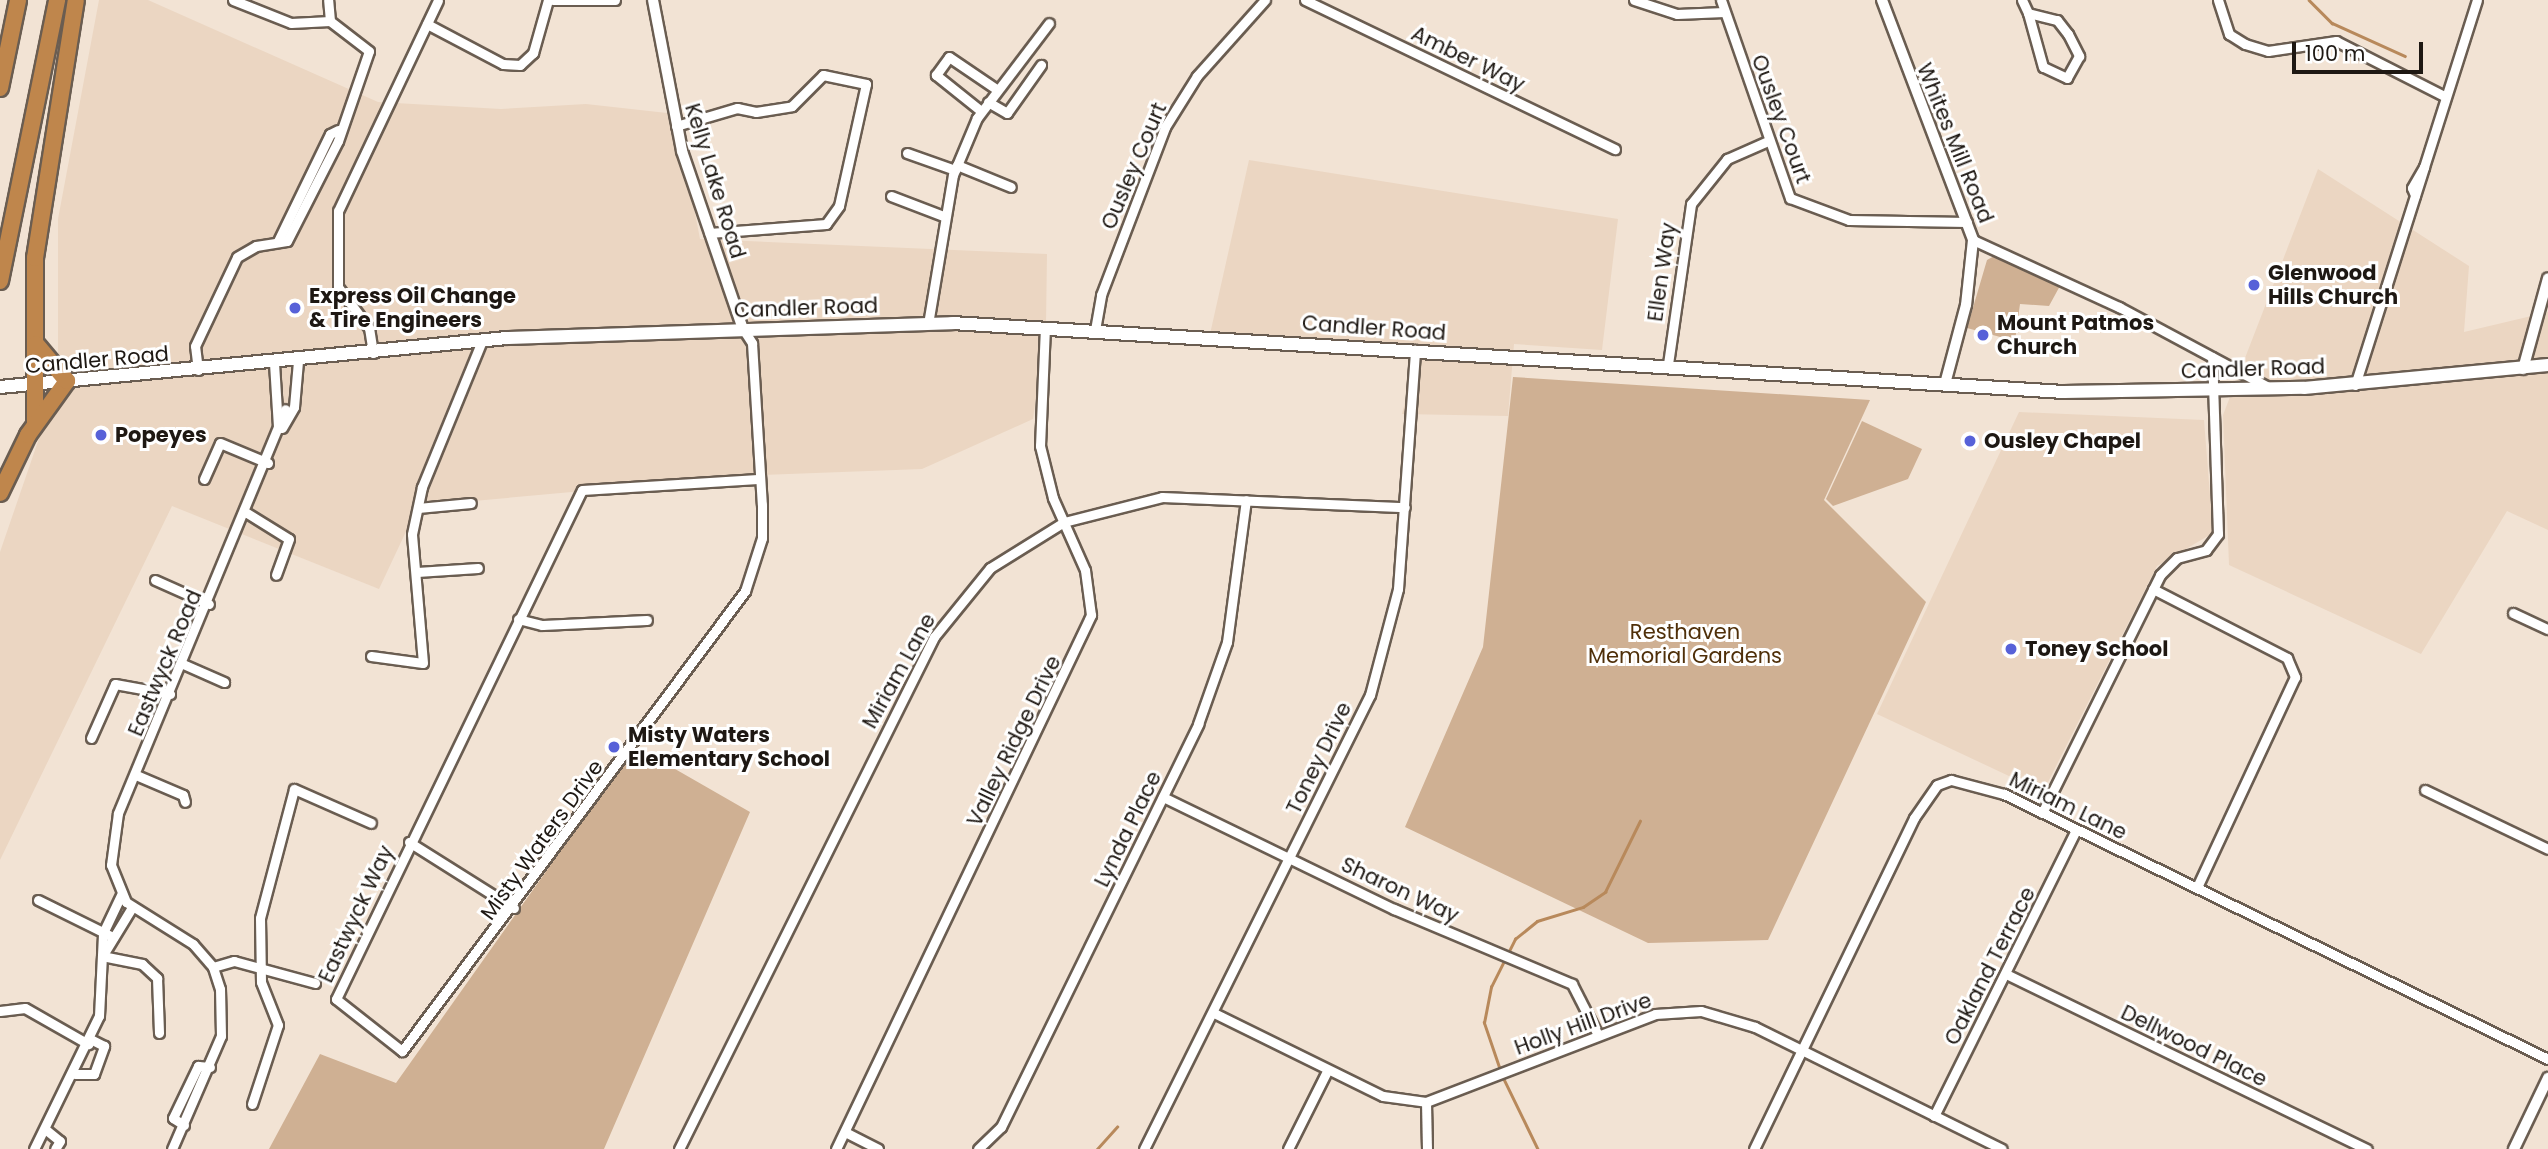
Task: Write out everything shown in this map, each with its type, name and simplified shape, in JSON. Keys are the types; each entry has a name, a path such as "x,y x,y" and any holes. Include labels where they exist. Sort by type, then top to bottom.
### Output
{"highway":[{"path":"0,88 18,0"},
{"path":"0,281 57,0"},
{"path":"35,424 34,340 39,219 76,0"},
{"path":"0,493 35,424 67,381 44,361 34,340"}],"main road":[{"name":"Candler Road","path":"4,387 298,361 482,341 928,324 1045,327 1668,364 2064,392 2356,385 2548,365"}],"street":[{"path":"233,0 291,23 330,21 328,0"},
{"path":"373,353 369,328 338,287 338,212 438,0"},
{"path":"427,24 503,64 520,65 533,52 548,0"},
{"path":"554,0 615,0"},
{"name":"Kelly Lake Road","path":"653,0 676,126 709,233 743,329"},
{"name":"Ousley Court","path":"1095,330 1101,295 1165,127 1197,76 1265,0"},
{"name":"Amber Way","path":"1305,0 1615,149"},
{"path":"1633,0 1677,14 1724,12"},
{"name":"Ousley Court","path":"1721,0 1790,198 1812,211 1849,220 1967,222"},
{"name":"Whites Mill Road","path":"1882,0 1973,240 1966,305 1945,384"},
{"path":"2022,0 2043,67 2067,78 2079,56 2068,34 2057,20 2028,13"},
{"path":"2218,0 2229,34 2245,44 2268,51 2336,41 2446,97"},
{"path":"2356,385 2477,0"},
{"name":"Candler Road","path":"198,370 195,346 237,257 278,241 287,241 300,222 369,51 330,21"},
{"path":"928,324 943,216 956,167 981,111 1049,23"},
{"path":"981,111 936,75 949,57 996,89"},
{"path":"988,102 1007,113 1041,65"},
{"path":"676,126 737,108 756,112 792,106 823,75 866,83 839,206 827,224 709,233"},
{"name":"Ellen Way","path":"1668,364 1690,204 1727,159 1768,141"},
{"path":"907,153 1011,187"},
{"path":"891,196 943,216"},
{"path":"1973,240 2272,389"},
{"path":"2523,369 2548,278"},
{"name":"Valley Ridge Drive","path":"836,1149 1084,637 1091,593 1064,522 1040,446 1045,327"},
{"name":"Misty Waters Drive","path":"402,1051 514,908 745,591 762,538 752,343 743,329"},
{"path":"371,656 423,663 412,534 418,508 482,341"},
{"name":"Toney Drive","path":"1144,1149 1370,695 1398,589 1415,350"},
{"path":"2042,813 2168,564 2206,550 2218,534 2212,357"},
{"name":"Eastwyck Road","path":"131,909 111,864 118,813 268,463 298,361"},
{"name":"Eastwyck Road","path":"274,363 286,407 279,432"},
{"path":"204,478 220,443 268,463"},
{"name":"Eastwyck Way","path":"402,1051 336,999 426,806 582,490 758,479"},
{"name":"Miriam Lane","path":"679,1149 934,637 990,568 1064,522 1162,497 1405,507"},
{"name":"Lynda Place","path":"978,1149 1001,1127 1163,797 1217,678 1246,500"},
{"path":"418,508 471,503"},
{"path":"247,513 289,539 276,575"},
{"path":"417,572 478,568"},
{"path":"155,580 208,604"},
{"path":"2153,589 2287,658 2295,677 2197,887"},
{"path":"2513,613 2548,629"},
{"path":"518,619 542,625 647,620"},
{"path":"183,664 224,682"},
{"path":"91,738 115,684 170,694"},
{"path":"135,775 183,795 185,802"},
{"name":"Miriam Lane","path":"1754,1149 1914,818 1937,785 1980,783 2548,1059"},
{"path":"252,1104 278,1025 264,1001 259,964 267,882 294,789 371,823"},
{"path":"2425,790 2548,849"},
{"name":"Sharon Way","path":"1163,797 1572,984 1598,1035"},
{"name":"Oakland Terrace","path":"1934,1116 2076,830"},
{"path":"409,842 514,908"},
{"path":"34,1149 75,1074 99,1016 103,933 122,892"},
{"path":"38,900 113,937"},
{"path":"102,956 131,909 193,944 213,967 221,1036 210,1067 198,1066 173,1118 184,1125 172,1149"},
{"path":"102,956 142,964 157,978 159,1033"},
{"name":"Eastwyck Way","path":"213,967 234,961 259,964 315,983"},
{"name":"Dellwood Place","path":"2006,974 2367,1149"},
{"path":"0,1011 25,1008 104,1046 94,1074 75,1074"},
{"name":"Holly Hill Drive","path":"1214,1013 1383,1096 1426,1102 1655,1014 1701,1011 1804,1050 2002,1149"},
{"path":"1289,1149 1327,1070"},
{"path":"2514,1149 2548,1078"},
{"path":"1426,1102 1427,1149"},
{"path":"45,1129 61,1141 55,1149"},
{"path":"845,1132 878,1149"}],"shaded area":[{"path":"99,0 148,0 378,102 501,109 586,104 676,114 700,239 1047,254 1046,324 1033,419 922,469 760,475 418,506 379,589 172,506 0,860 0,552 58,383 58,219"},
{"path":"1249,160 1618,219 1602,350 1514,344 1508,416 1402,414 1418,353 1208,343"},
{"path":"2318,169 2469,266 2464,332 2548,312 2548,530 2507,511 2421,654 2229,565 2223,415"},
{"name":"Toney School","path":"2019,412 2204,420 2213,533 2157,566 2043,792 1877,714"}],"green space":[{"path":"1996,255 2061,284 2049,306 2020,304 2015,341 1967,328 1987,260"},
{"name":"Resthaven Memorial Gardens","path":"1513,377 1870,400 1824,500 1926,602 1768,940 1648,943 1405,827 1483,647"},
{"path":"1862,421 1922,449 1908,479 1833,506 1826,499"},
{"path":"635,746 750,812 604,1149 269,1149 320,1054 396,1083"}],"waterway":[{"path":"2309,0 2332,23 2405,56"},
{"path":"1500,1070 1484,1023 1491,987 1515,939 1537,921 1583,907 1605,892 1640,821"},
{"path":"1503,1077 1538,1149"},
{"path":"1097,1149 1117,1127"}],"place":[{"name":"Glenwood Hills Church","path":"2254,285"},
{"name":"Express Oil Change & Tire Engineers","path":"295,308"},
{"name":"Mount Patmos Church","path":"1983,335"},
{"name":"Popeyes","path":"101,435"},
{"name":"Ousley Chapel","path":"1970,441"},
{"name":"Toney School","path":"2011,649"},
{"name":"Misty Waters Elementary School","path":"614,747"}]}
